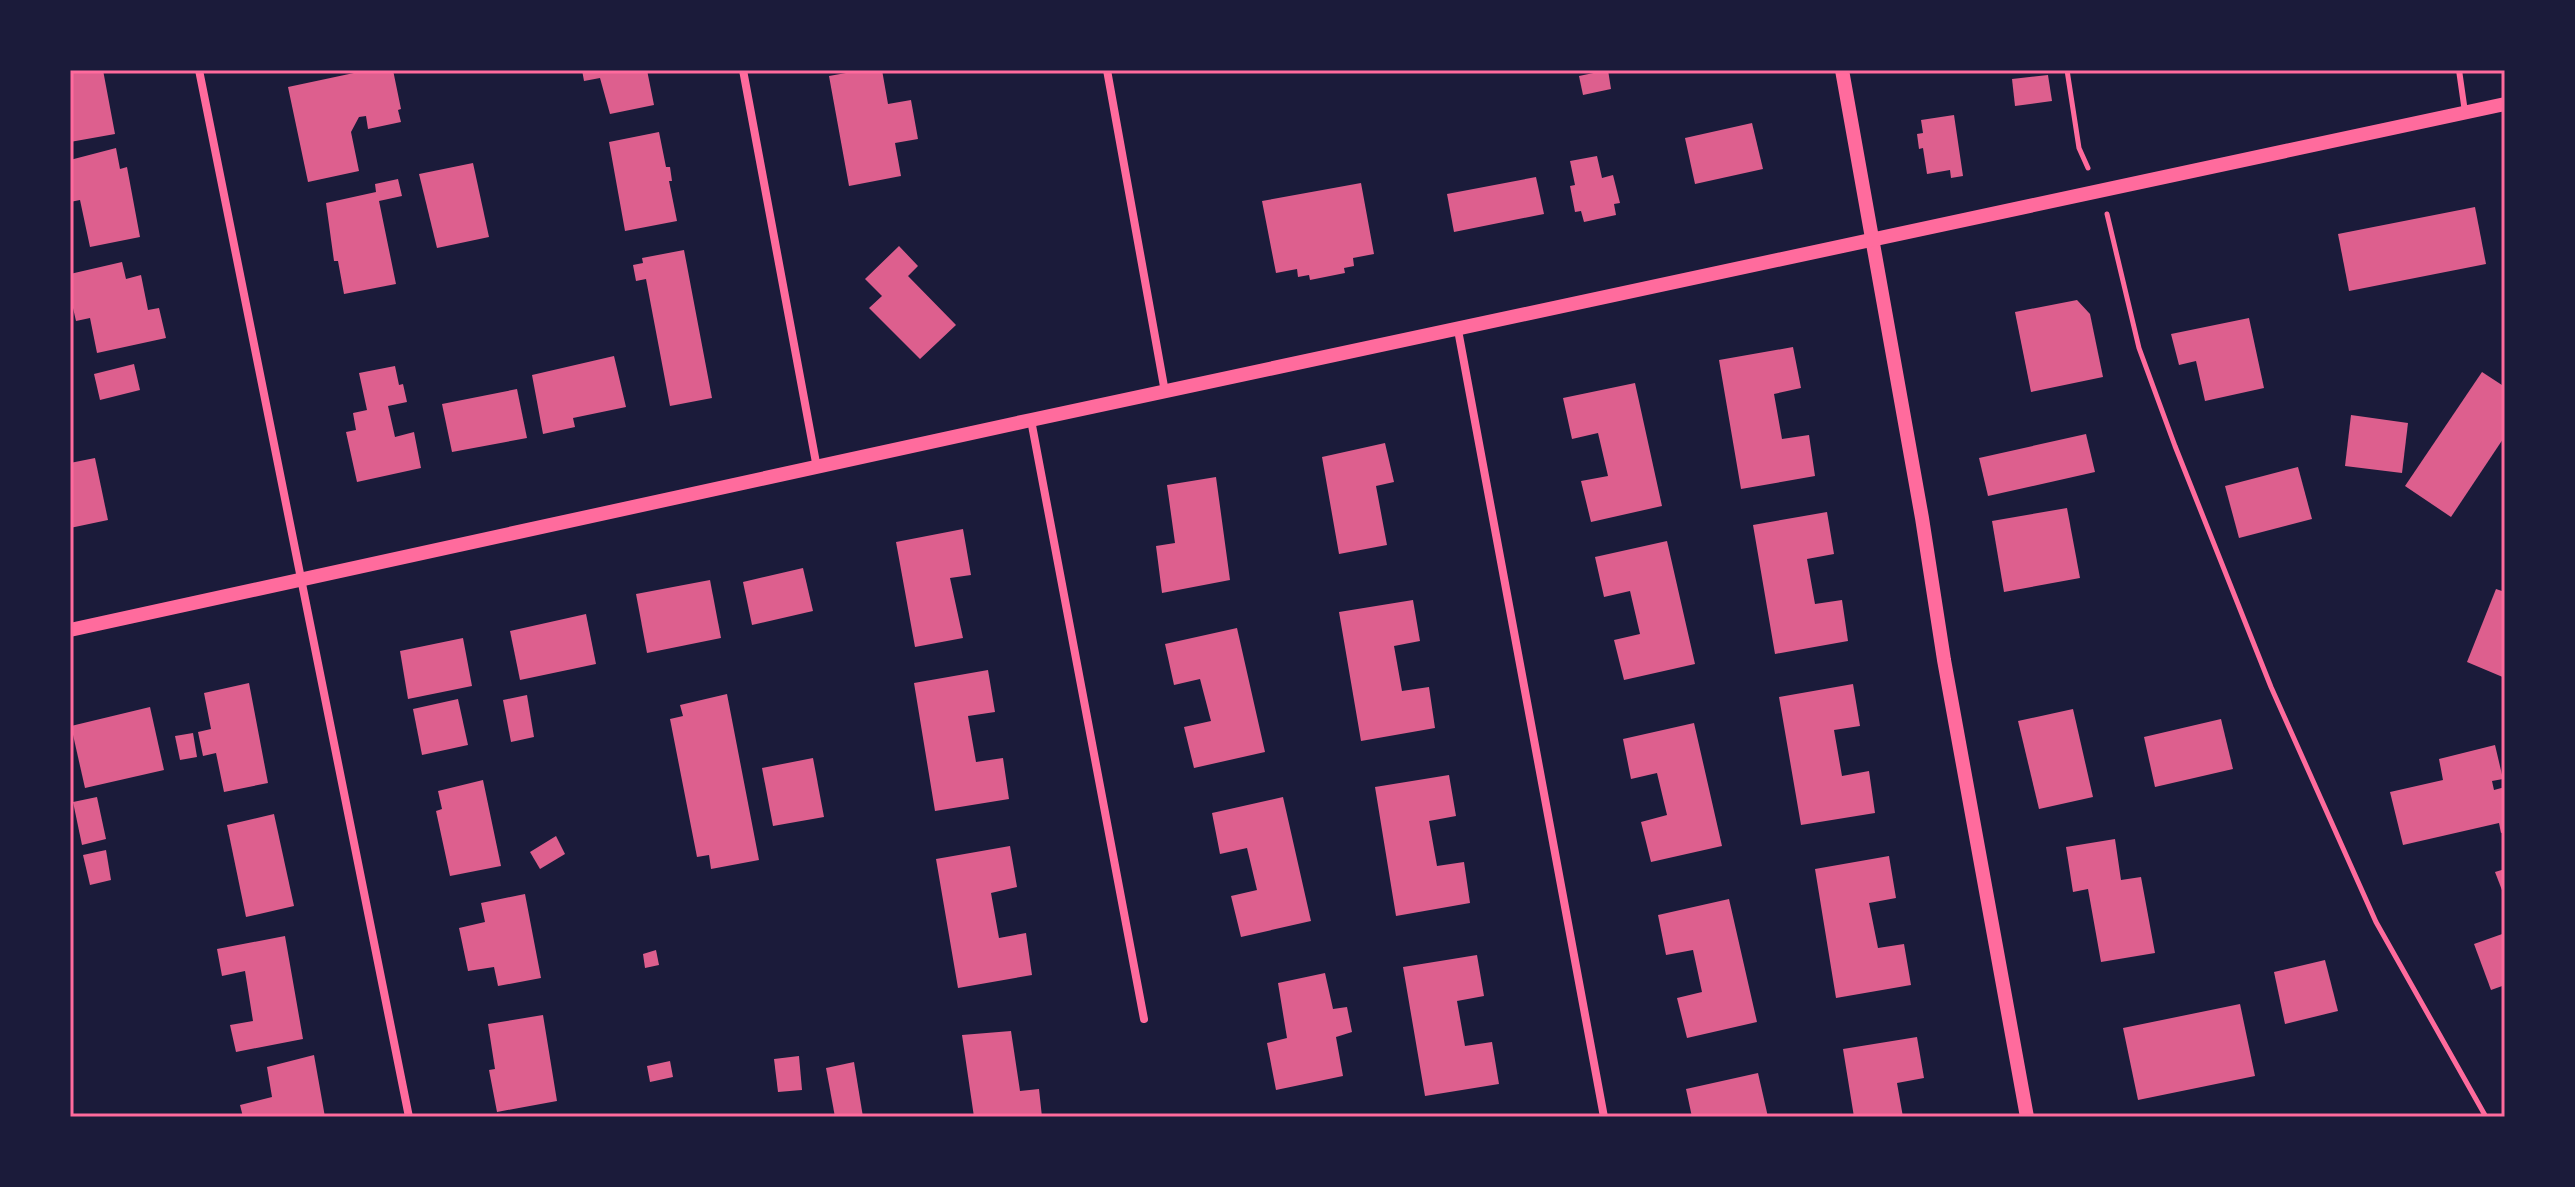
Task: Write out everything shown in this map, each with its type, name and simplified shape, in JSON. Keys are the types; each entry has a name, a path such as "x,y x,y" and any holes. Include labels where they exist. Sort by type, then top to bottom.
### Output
{"street":[{"path":"199,70 409,1117"},
{"path":"743,70 817,468"},
{"path":"1107,70 1165,392"},
{"path":"1842,70 2027,1117"},
{"path":"70,630 2505,104"},
{"path":"1458,330 1604,1117"},
{"path":"1031,420 1144,1019"}],"lane":[{"path":"2459,70 2465,112"}],"path":[{"path":"2067,70 2079,148 2112,226 2126,301 2139,348 2271,687 2376,922 2486,1117"}],"building":[{"path":"70,70 103,70 115,134 70,142"},
{"path":"368,70 393,70 401,122 368,129 366,116 359,117 351,132 359,171 308,182 288,87"},
{"path":"582,70 647,70 654,105 610,114 600,78 584,81"},
{"path":"882,70 888,104 911,100 918,139 895,143 901,176 849,186 829,76"},
{"path":"1608,70 1611,89 1583,95 1579,76"},
{"path":"2048,75 2052,101 2015,106 2012,79"},
{"path":"1954,115 1963,176 1951,178 1950,170 1927,174 1923,148 1919,149 1917,134 1923,133 1921,120"},
{"path":"1752,123 1763,169 1695,184 1685,138"},
{"path":"659,132 666,167 670,167 672,181 669,181 677,221 625,231 609,142"},
{"path":"116,148 120,169 127,167 140,237 90,247 80,200 70,202 70,160"},
{"path":"1597,156 1602,178 1613,175 1620,203 1614,204 1616,215 1584,222 1581,211 1575,212 1570,186 1575,185 1570,161"},
{"path":"473,163 489,237 437,248 419,174"},
{"path":"1536,177 1544,214 1454,232 1447,194"},
{"path":"398,179 402,196 379,201 396,284 344,294 338,261 334,261 326,203 376,192 375,184"},
{"path":"1361,183 1374,254 1353,258 1354,266 1344,268 1345,273 1310,280 1309,275 1298,277 1297,269 1276,273 1262,201"},
{"path":"2475,207 2486,264 2349,291 2338,234"},
{"path":"899,246 918,266 908,276 956,325 920,359 869,308 882,296 865,279"},
{"path":"684,250 712,398 670,406 646,279 636,281 633,265 643,263 642,258"},
{"path":"122,262 126,279 141,275 148,310 159,308 166,338 97,353 90,318 76,321 70,295 70,274"},
{"path":"2077,300 2090,314 2103,377 2031,392 2015,312"},
{"path":"2249,318 2264,388 2205,401 2196,361 2179,365 2171,334"},
{"path":"1793,347 1801,388 1774,394 1782,439 1809,435 1815,476 1741,489 1719,360"},
{"path":"614,356 626,407 573,418 575,427 543,434 532,375"},
{"path":"134,364 140,390 100,400 94,374"},
{"path":"395,366 407,402 388,406 395,437 414,432 421,468 357,482 346,432 356,430 353,413 367,410 359,373"},
{"path":"2482,372 2505,387 2505,436 2451,517 2405,486"},
{"path":"1635,383 1662,506 1591,522 1581,481 1608,476 1598,433 1572,439 1563,398"},
{"path":"517,389 527,438 452,452 442,404"},
{"path":"2351,415 2408,423 2402,473 2345,466"},
{"path":"2086,434 2095,472 1988,496 1979,458"},
{"path":"1385,443 1394,482 1376,486 1387,545 1339,554 1322,457"},
{"path":"95,458 108,520 70,528 70,463"},
{"path":"2298,467 2312,519 2239,538 2225,486"},
{"path":"1216,477 1230,580 1162,593 1156,546 1175,543 1167,485"},
{"path":"2067,508 2080,578 2004,592 1992,521"},
{"path":"1827,512 1834,554 1807,559 1815,604 1842,600 1848,641 1775,654 1753,525"},
{"path":"963,529 971,575 950,578 963,638 915,647 896,542"},
{"path":"1667,541 1695,664 1624,680 1614,640 1640,634 1630,591 1604,597 1595,557"},
{"path":"803,568 813,611 752,625 743,582"},
{"path":"710,580 721,638 647,653 636,594"},
{"path":"2496,589 2505,592 2505,678 2467,662"},
{"path":"1413,600 1420,641 1394,646 1402,691 1429,687 1435,728 1361,741 1339,612"},
{"path":"586,614 596,664 520,680 510,631"},
{"path":"1237,628 1265,752 1194,768 1184,727 1211,721 1200,679 1174,685 1165,644"},
{"path":"463,638 472,686 408,699 400,651"},
{"path":"988,670 995,712 968,716 976,762 1003,758 1009,799 935,811 914,683"},
{"path":"249,683 268,783 224,792 216,753 203,756 198,732 211,729 204,693"},
{"path":"1853,684 1860,726 1834,730 1842,776 1869,771 1875,813 1801,825 1779,697"},
{"path":"727,694 759,860 711,869 709,855 697,857 670,719 683,716 680,705"},
{"path":"527,695 534,737 511,742 503,700"},
{"path":"458,699 468,745 422,755 413,709"},
{"path":"150,707 164,770 85,788 71,726"},
{"path":"2073,709 2093,797 2039,809 2018,721"},
{"path":"2221,719 2233,769 2155,787 2144,737"},
{"path":"1694,723 1722,846 1651,862 1641,822 1667,815 1657,773 1631,779 1623,739"},
{"path":"193,733 197,757 180,760 175,736"},
{"path":"2495,745 2503,779 2492,781 2494,790 2505,787 2505,832 2501,833 2499,823 2403,845 2390,792 2443,780 2439,759"},
{"path":"813,758 824,817 773,826 762,768"},
{"path":"1449,775 1456,816 1429,821 1437,866 1464,862 1470,903 1396,916 1375,787"},
{"path":"483,780 501,866 450,876 436,811 442,809 438,791"},
{"path":"97,797 106,839 82,845 73,802"},
{"path":"1283,797 1311,921 1241,937 1231,896 1257,890 1247,848 1220,854 1212,813"},
{"path":"274,814 294,906 246,917 227,825"},
{"path":"556,836 565,854 540,869 530,852"},
{"path":"2115,839 2121,880 2141,877 2155,953 2101,962 2088,889 2073,892 2066,847"},
{"path":"1010,846 1017,887 991,893 999,938 1026,933 1032,975 958,988 936,859"},
{"path":"106,850 111,880 90,885 83,855"},
{"path":"1889,856 1896,898 1869,903 1878,948 1904,944 1911,985 1836,998 1815,869"},
{"path":"2505,869 2505,898 2495,872"},
{"path":"525,894 541,978 498,986 494,967 468,971 459,928 485,922 481,903"},
{"path":"1729,899 1757,1022 1687,1038 1677,998 1702,992 1693,950 1666,955 1658,915"},
{"path":"2505,933 2505,985 2491,990 2474,944"},
{"path":"285,936 303,1039 236,1052 230,1025 253,1021 245,971 222,976 217,949"},
{"path":"656,950 659,965 645,968 643,954"},
{"path":"1477,955 1484,996 1457,1001 1465,1046 1492,1042 1499,1084 1425,1096 1403,967"},
{"path":"2325,960 2338,1011 2285,1024 2274,972"},
{"path":"1325,973 1333,1009 1347,1007 1352,1032 1336,1037 1343,1076 1276,1090 1267,1043 1287,1038 1278,983"},
{"path":"2240,1004 2255,1076 2138,1100 2123,1028"},
{"path":"543,1015 557,1101 497,1112 489,1070 495,1069 488,1024"},
{"path":"1011,1031 1020,1091 1039,1089 1042,1117 974,1117 962,1035"},
{"path":"1917,1037 1924,1078 1897,1083 1903,1117 1854,1117 1843,1049"},
{"path":"314,1055 325,1117 243,1117 240,1105 272,1097 267,1067"},
{"path":"799,1056 802,1090 778,1092 774,1059"},
{"path":"670,1061 673,1077 650,1082 647,1066"},
{"path":"854,1062 863,1117 835,1117 826,1068"},
{"path":"1758,1073 1768,1117 1692,1117 1686,1089"}]}
